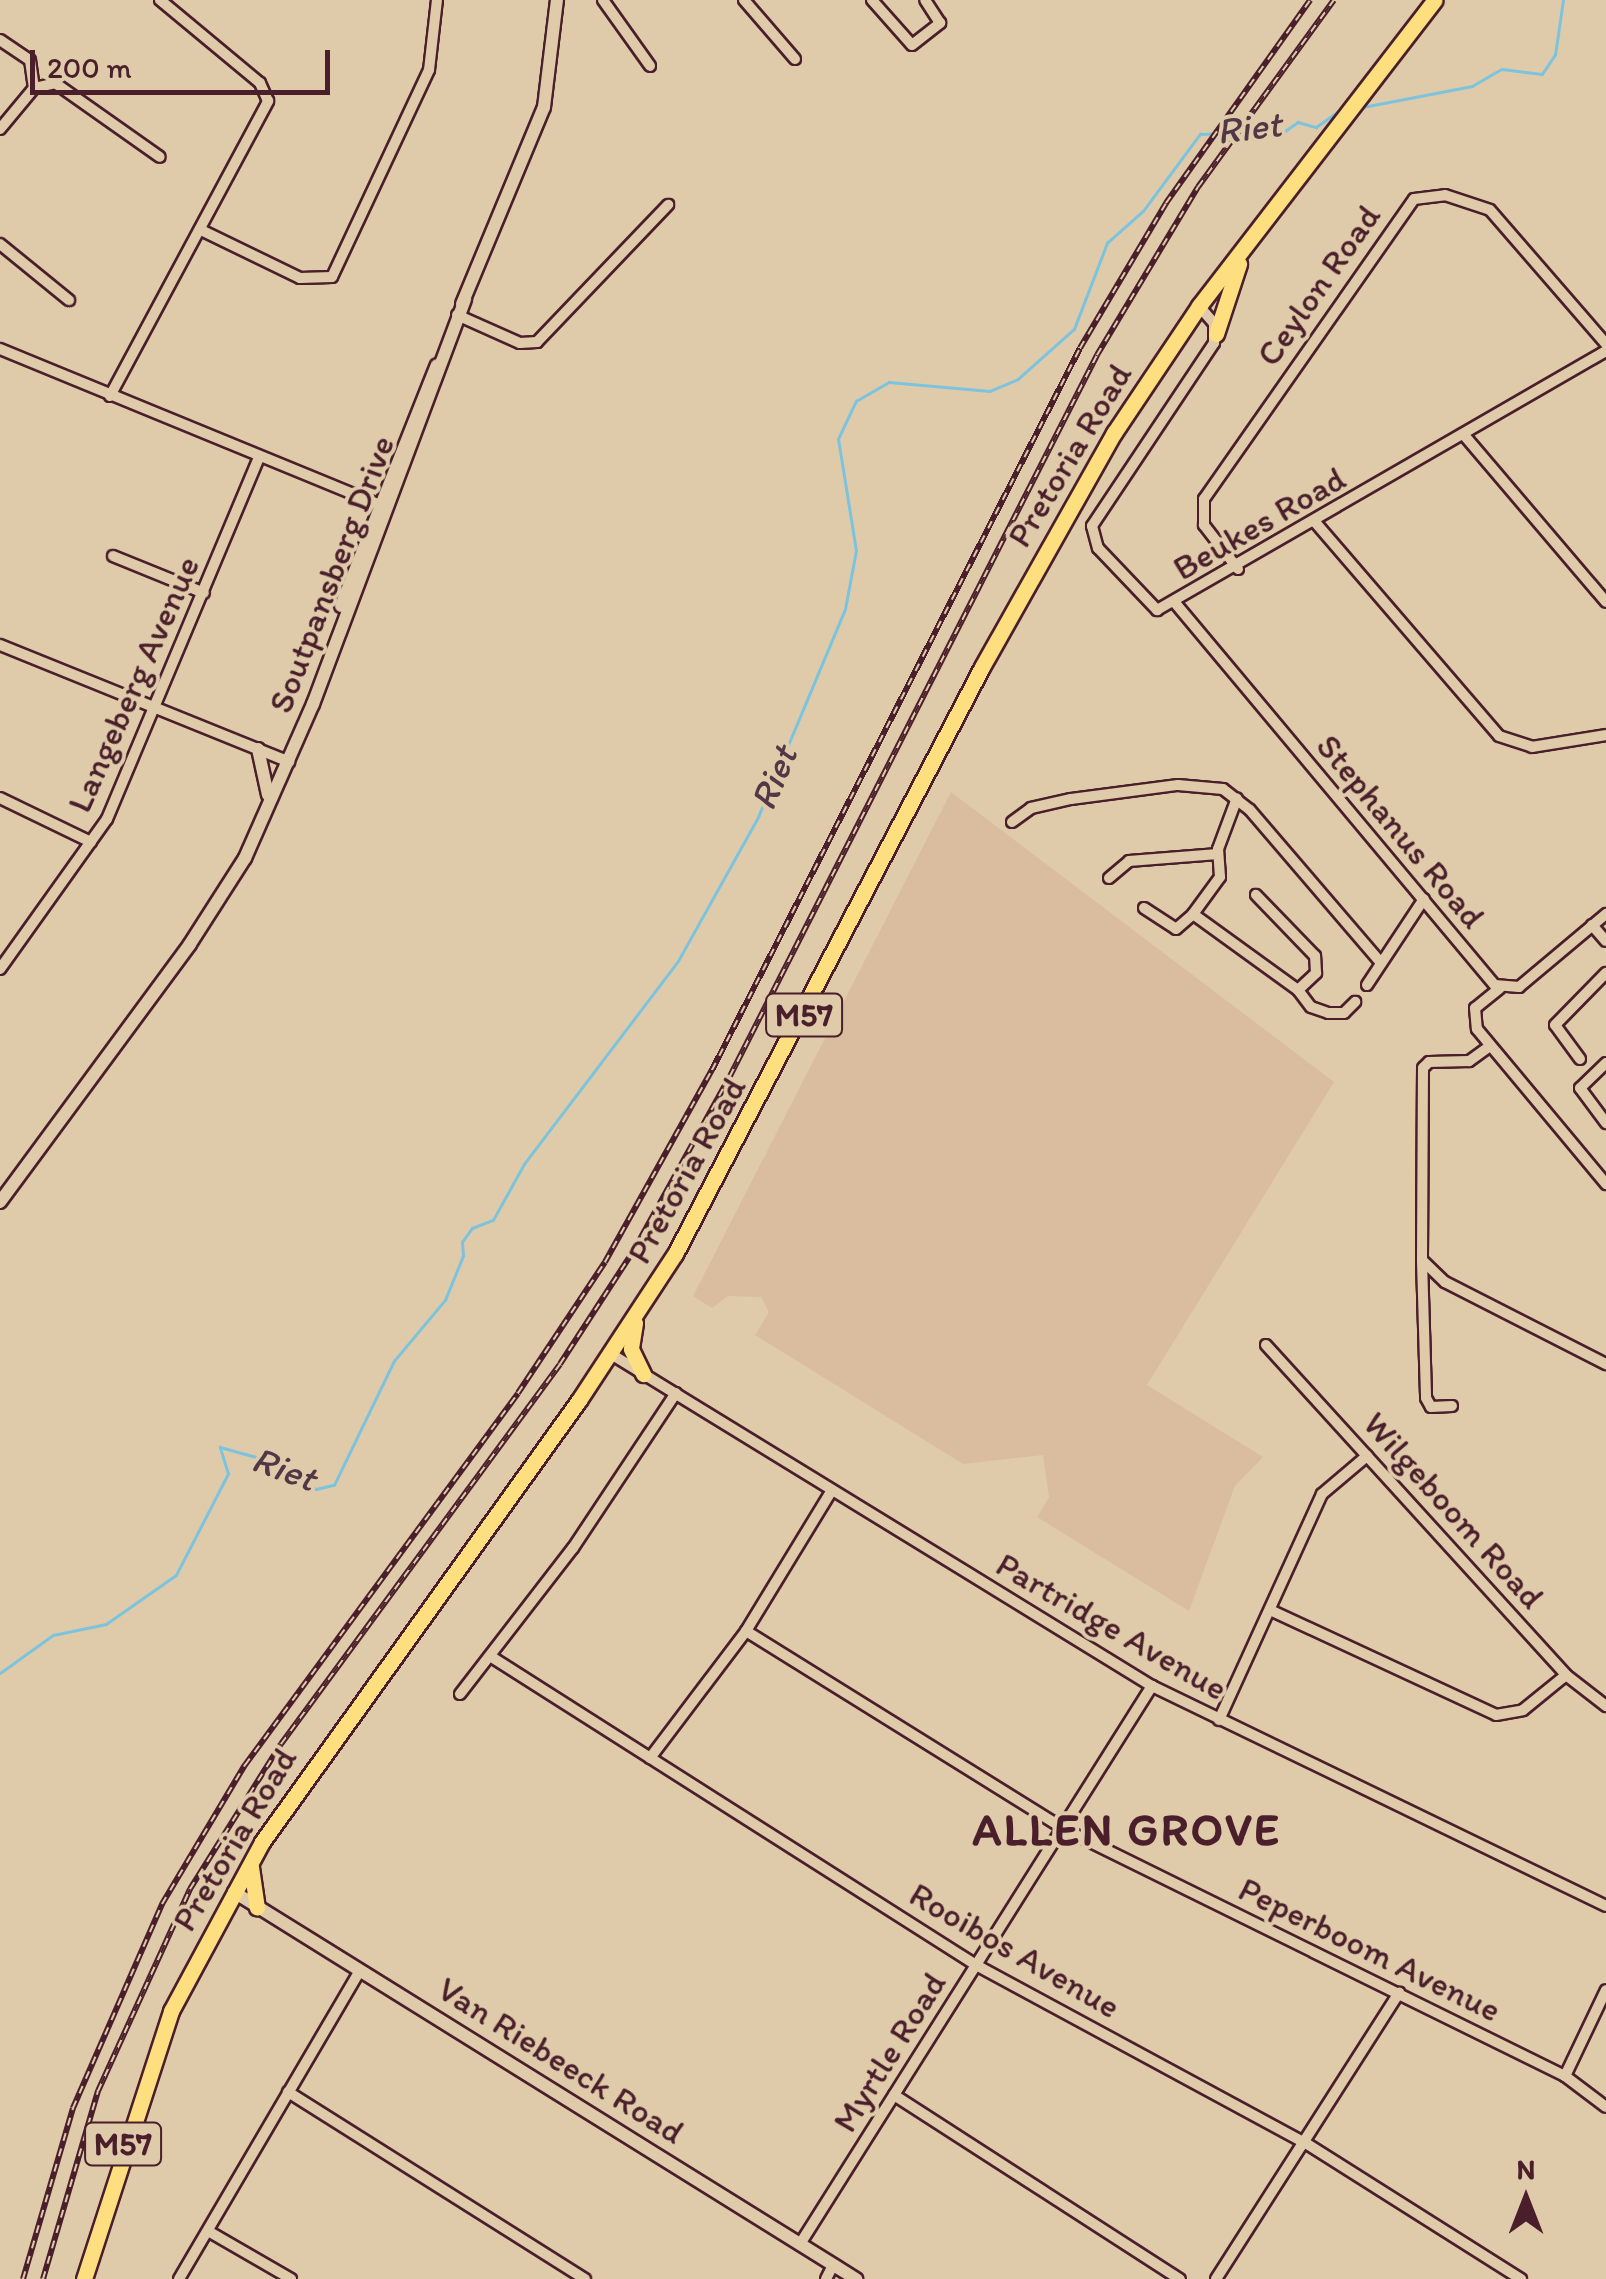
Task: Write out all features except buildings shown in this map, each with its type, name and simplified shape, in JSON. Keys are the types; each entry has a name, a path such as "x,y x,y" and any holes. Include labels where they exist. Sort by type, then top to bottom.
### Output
{"main road":[{"name":"Pretoria Road","path":"84,2279 143,2084 220,1916 251,1863 341,1725 637,1314 776,1070 1043,554 1186,326 1435,0"},
{"path":"1186,326 1216,333 1246,247"},
{"path":"637,1314 632,1349 644,1374"},
{"path":"220,1916 259,1909 251,1863"}],"street":[{"path":"110,396 201,230 267,94 160,0"},
{"path":"201,230 300,278 332,277 429,70 436,0"},
{"name":"Soutpansberg Drive","path":"0,1202 190,944 240,864 286,761 544,107 557,0"},
{"path":"603,0 650,66"},
{"path":"744,0 795,59"},
{"path":"872,0 916,45 940,24 925,0"},
{"path":"0,40 30,60 34,88 0,128"},
{"path":"34,88 67,88 160,157"},
{"name":"Ceylon Road","path":"1238,569 1204,525 1204,499 1414,200 1446,195 1490,210 1606,348"},
{"path":"460,316 520,342 536,342 668,205"},
{"path":"0,244 70,300"},
{"path":"1199,306 1216,333"},
{"name":"Beukes Road","path":"1216,333 1092,526 1098,548 1147,604 1157,610 1176,604 1238,569 1606,348"},
{"path":"0,349 384,507"},
{"path":"1464,435 1606,602"},
{"name":"Langeberg Avenue","path":"0,968 92,842 156,706 259,457"},
{"path":"1316,522 1500,736 1532,747 1606,735"},
{"path":"113,556 204,594"},
{"name":"Stephanus Road","path":"1176,604 1500,988"},
{"path":"0,645 286,761"},
{"path":"258,749 268,795"},
{"name":"Soutpansberg Drive","path":"240,864 286,761"},
{"path":"1012,822 1044,804 1162,786 1213,786 1250,810 1382,962"},
{"path":"0,798 92,842"},
{"path":"1144,908 1176,930 1193,914 1217,885 1218,854 1237,798"},
{"path":"1109,878 1134,860 1218,854"},
{"path":"1256,895 1315,956 1316,972 1298,990"},
{"path":"1368,985 1424,900"},
{"path":"1193,914 1262,970 1298,990 1328,1014 1344,1013 1355,1002"},
{"path":"1606,914 1519,987 1500,988 1474,1012 1490,1046 1606,1184"},
{"path":"1592,925 1606,941"},
{"path":"1580,1058 1556,1026 1606,974"},
{"path":"1452,1406 1431,1407 1426,1398 1422,1068 1429,1062 1469,1062 1490,1046"},
{"path":"1606,1063 1580,1088 1601,1108 1606,1123"},
{"path":"1422,1260 1445,1282 1606,1364"},
{"name":"Wilgeboom Road","path":"1266,1345 1566,1675 1606,1706"},
{"name":"Partridge Avenue","path":"611,1354 1152,1686 1606,1906"},
{"path":"460,1694 602,1507 676,1393"},
{"path":"1219,1720 1326,1488 1367,1456"},
{"path":"650,1758 746,1631 832,1490"},
{"path":"1270,1610 1496,1715 1523,1710 1566,1675"},
{"name":"Peperboom Avenue","path":"746,1631 1062,1828 1565,2076 1606,2108"},
{"name":"Rooibos Avenue","path":"490,1656 976,1965 1304,2142 1521,2279"},
{"name":"Myrtle Road","path":"800,2244 1152,1686"},
{"name":"Van Riebeeck Road","path":"234,1892 856,2279"},
{"path":"179,2279 360,1971"},
{"path":"1565,2076 1606,1990"},
{"path":"1216,2279 1398,1994"},
{"path":"288,2092 585,2279"},
{"path":"894,2095 1180,2279"},
{"path":"208,2231 291,2279"},
{"path":"826,2279 833,2265"}],"shaded area":[{"path":"951,792 1334,1082 1147,1385 1263,1457 1235,1486 1189,1611 1037,1517 1049,1497 1043,1455 963,1464 755,1335 769,1312 761,1297 728,1296 712,1308 693,1296"}],"waterway":[{"name":"Riet","path":"1363,107 1472,86 1502,69 1542,74 1555,55 1563,0"},
{"name":"Riet","path":"0,1673 53,1635 106,1624 176,1575 228,1474 220,1447 271,1461 316,1489 334,1485 394,1361 445,1300 463,1256 462,1242 472,1228 493,1220 524,1164 678,961 758,817 845,609 856,551 838,439 856,401 889,382 990,391 1018,379 1074,329 1107,243 1143,211 1200,134 1285,131 1298,122 1316,127 1340,110"}],"railway":[{"path":"23,2279 73,2108 162,1904 245,1765 518,1393 605,1262 712,1070 1080,348 1166,203 1310,0"},
{"path":"43,2279 98,2091 190,1889 281,1744 560,1364 634,1250 730,1076 1097,355 1198,187 1334,0"}],"district":[{"name":"ALLEN GROVE","path":"1127,1830"}]}
